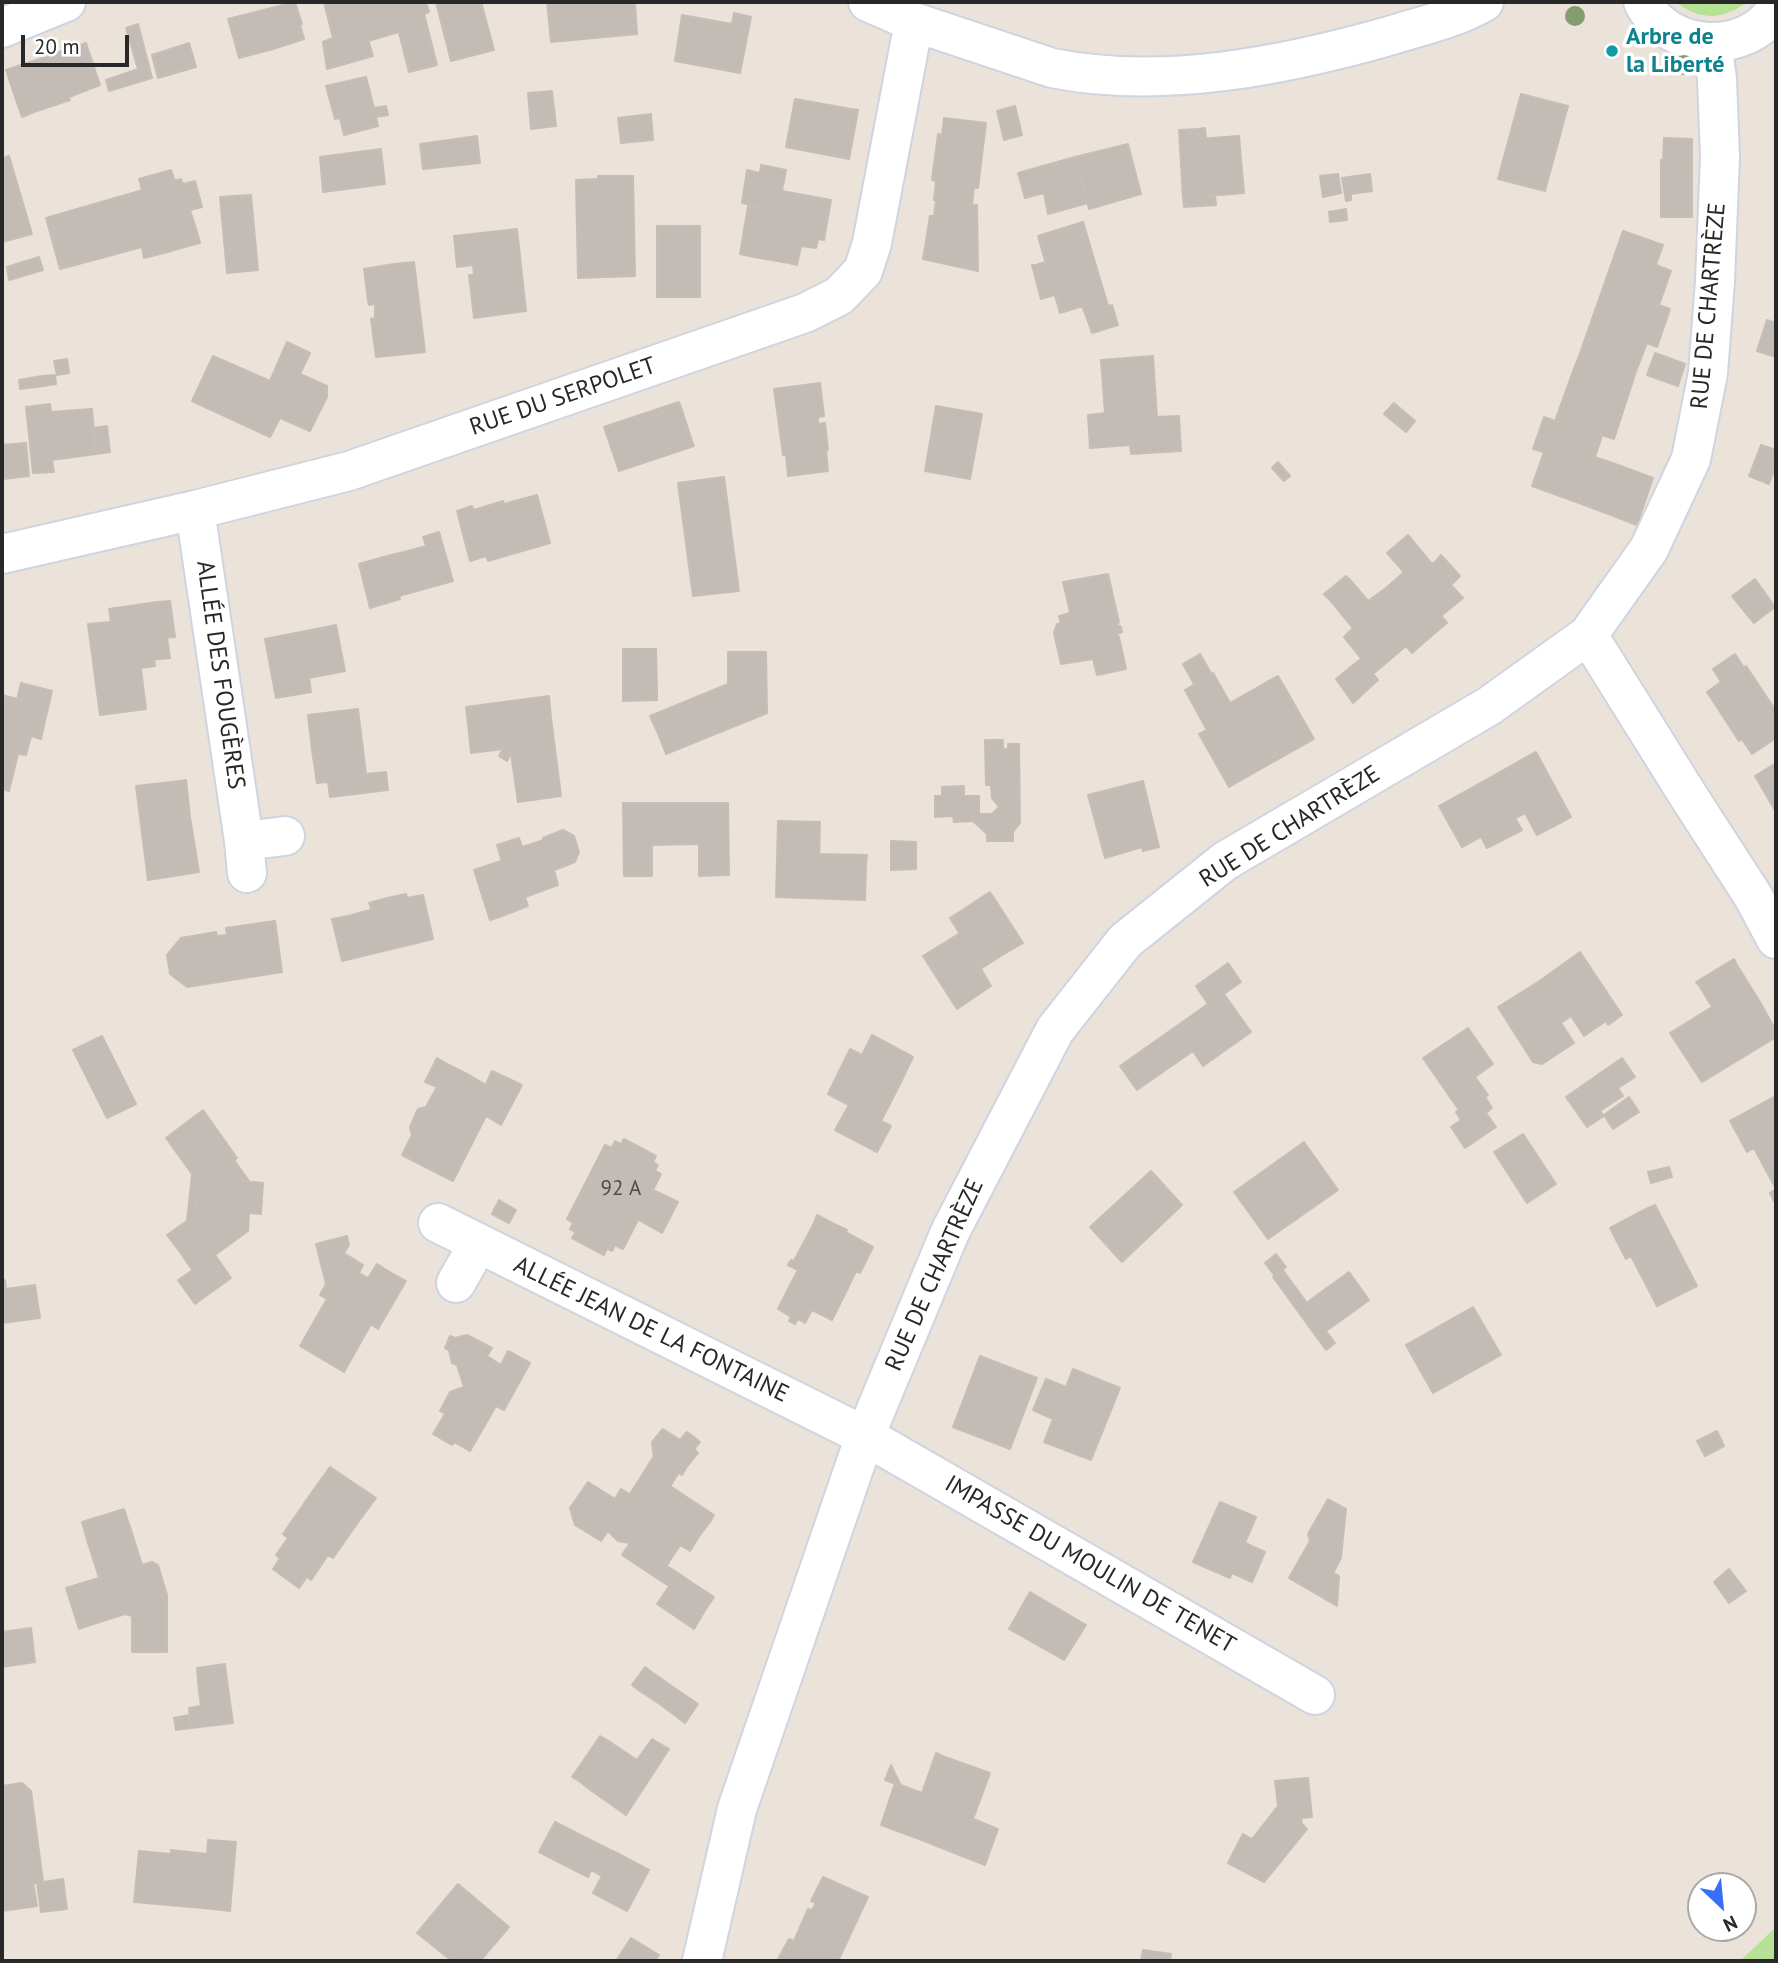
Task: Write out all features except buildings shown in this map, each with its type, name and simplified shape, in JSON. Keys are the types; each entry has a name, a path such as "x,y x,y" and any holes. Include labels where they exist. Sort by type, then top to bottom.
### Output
{"street":[{"path":"2,28 66,2"},
{"path":"868,2 914,22 1052,68 1140,76 1201,73 1337,50 1454,17 1484,2"},
{"path":"1643,2 1647,11 1665,28 1688,39 1712,43 1735,40 1756,30 1776,9"},
{"name":"RUE DU SERPOLET","path":"2,554 195,510 349,471 805,313 839,296 863,271 872,243 914,22"},
{"name":"RUE DE CHARTRÈZE","path":"702,1961 737,1809 865,1436 950,1231 1055,1030 1125,940 1224,861 1489,706 1588,635 1648,549 1691,459 1708,373 1720,157 1717,79 1712,43"},
{"name":"ALLÉE DES FOUGÈRES","path":"195,510 246,857 285,836"},
{"path":"1588,635 1753,896 1776,939"},
{"name":"ALLÉE JEAN DE LA FONTAINE","path":"438,1223 865,1436"},
{"path":"456,1283 478,1244"},
{"name":"IMPASSE DU MOULIN DE TENET","path":"865,1436 1315,1695"}],"green space":[{"path":"1676,2 1747,2 1729,12 1711,16 1694,13"},
{"path":"1776,1927 1776,1961 1740,1961"}],"place":[{"name":"Arbre de la Liberté","path":"1612,51"}]}
